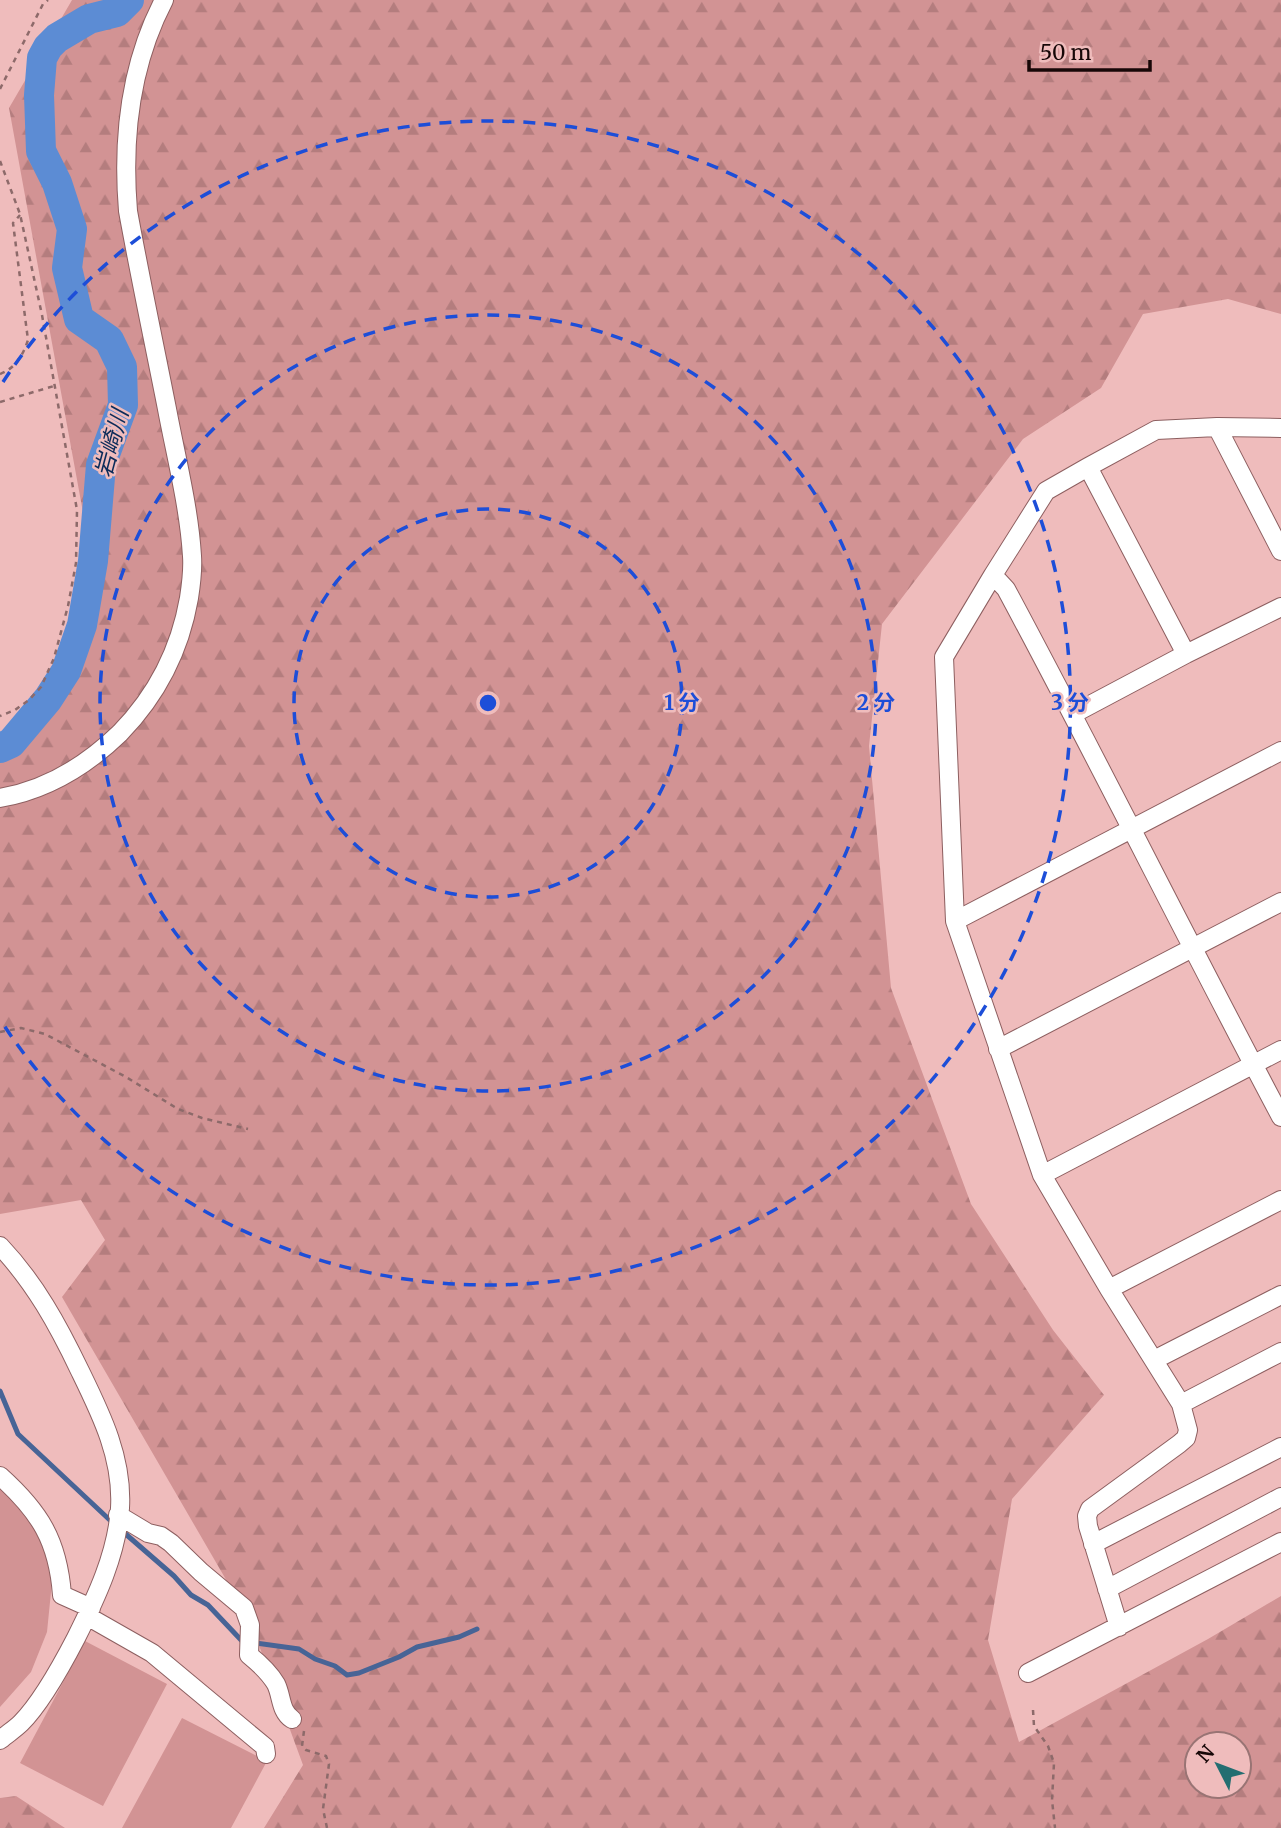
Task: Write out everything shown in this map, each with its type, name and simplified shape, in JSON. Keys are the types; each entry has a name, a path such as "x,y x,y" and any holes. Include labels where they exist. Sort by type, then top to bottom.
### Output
{"street":[{"path":"0,798 38,787 60,777 99,752 113,739 132,720 156,688 175,652 185,621 191,587 191,543 128,211 125,179 133,89 148,36 164,0"},
{"path":"1217,427 1281,551"},
{"path":"1119,1627 1087,1516 1090,1509 1186,1438 1188,1430 1181,1404 1042,1175 955,921 944,657 1046,491 1156,430 1281,428"},
{"path":"1088,467 1186,654"},
{"path":"993,575 1006,589 1073,714 1281,1117"},
{"path":"1073,714 1281,607"},
{"path":"955,921 1281,751"},
{"path":"998,1049 1281,902"},
{"path":"1042,1175 1281,1049"},
{"path":"1110,1289 1281,1200"},
{"path":"0,1246 29,1279 56,1321 103,1419 117,1464 119,1487 114,1539 99,1593 36,1706 20,1724 0,1740"},
{"path":"1154,1360 1281,1295"},
{"path":"1181,1404 1281,1352"},
{"path":"1093,1544 1281,1447"},
{"path":"0,1476 29,1505 46,1530 56,1555 62,1595 152,1653 265,1747 266,1754"},
{"path":"1107,1589 1281,1497"},
{"path":"118,1515 148,1533 161,1536 172,1543 244,1608 250,1625 249,1655 266,1670 277,1686 285,1714 292,1719"},
{"path":"1028,1673 1281,1542"}],"path":[{"path":"0,89 43,4 48,0"},
{"path":"0,161 20,214 42,315 77,510 76,563 54,658 41,687 29,700 0,716"},
{"path":"0,374 10,370 23,354 28,340 13,223 20,214"},
{"path":"0,402 54,386"},
{"path":"0,1032 21,1028 45,1034 126,1077 178,1109 248,1129"},
{"path":"1033,1710 1034,1726 1048,1746 1054,1763 1052,1800 1055,1828"},
{"path":"292,1719 301,1721 305,1726 302,1746 306,1750 326,1756 329,1764 323,1810 327,1828"}],"green space":[{"path":"72,0 1281,0 1281,314 1228,299 1143,314 1101,388 1023,439 882,624 869,746 891,988 971,1204 1053,1330 1104,1395 1012,1499 988,1640 1019,1742 1281,1596 1281,1828 264,1828 303,1765 250,1621 62,1297 105,1240 81,1200 0,1214 0,735 38,718 66,688 97,589 9,108"},
{"path":"0,1480 42,1537 52,1582 47,1632 31,1672 0,1707"},
{"path":"85,1641 167,1684 103,1806 20,1763"},
{"path":"182,1718 267,1761 231,1828 122,1828"},
{"path":"16,1796 65,1828 0,1828 0,1798"}],"waterway":[{"name":"岩崎川","path":"0,748 11,743 48,699 66,671 82,625 93,561 101,465 123,405 122,367 109,340 79,319 67,268 72,229 57,183 41,151 39,95 42,58 57,38 89,19 117,12 129,0"},
{"path":"0,1391 18,1434 113,1523"},
{"path":"121,1530 174,1576 191,1595 208,1605 242,1641 299,1649 315,1659 335,1666 347,1675 359,1673 417,1647 459,1637 477,1629"}]}
